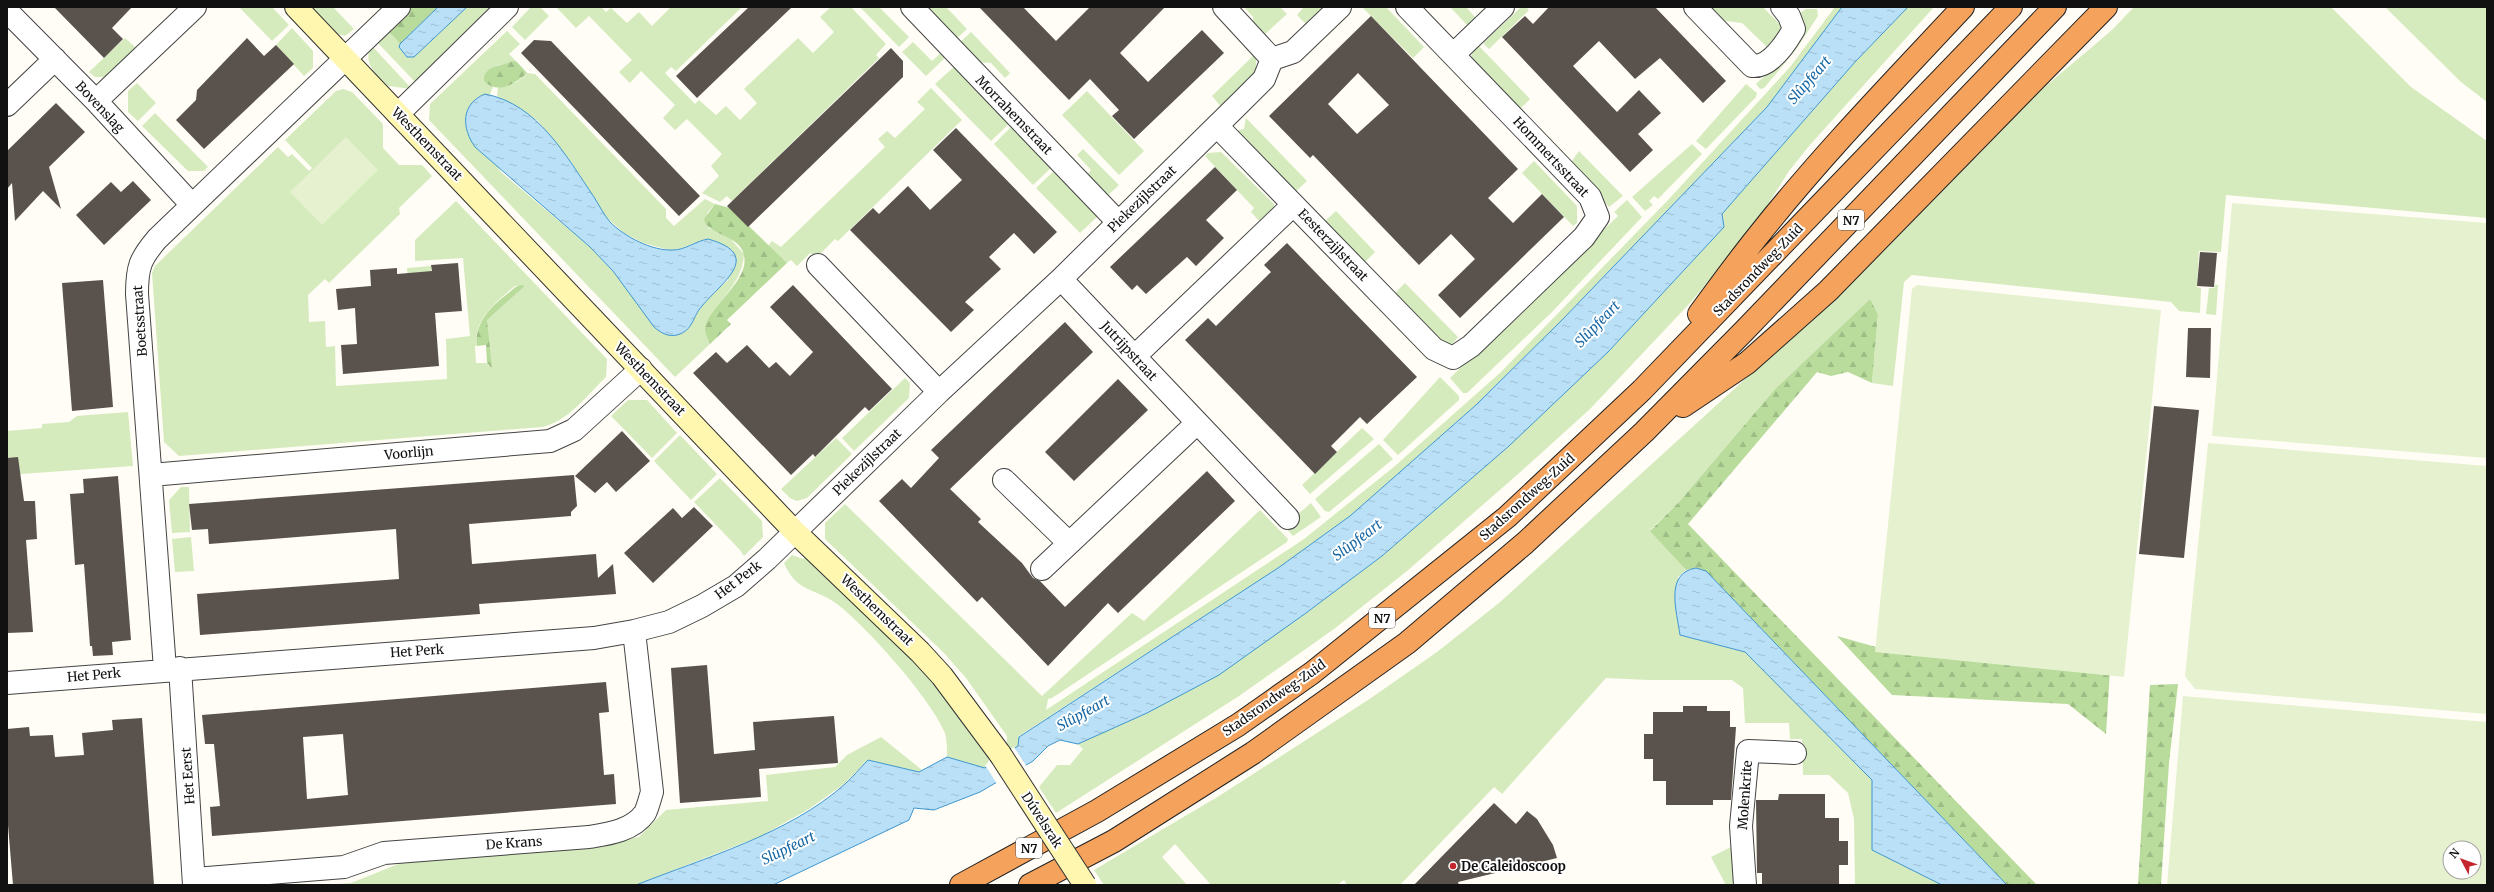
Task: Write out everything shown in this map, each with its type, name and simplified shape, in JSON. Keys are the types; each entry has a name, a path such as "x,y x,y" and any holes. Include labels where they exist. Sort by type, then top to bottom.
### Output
{"highway":[{"name":"N7","path":"1642,390 1757,237 1866,110 1963,7"},
{"name":"Stadsrondweg-Zuid","path":"961,885 1117,799 1238,725 1312,673 1507,517 1642,390 2011,7"},
{"name":"N7","path":"1030,885 1114,841 1253,753 1406,643 1525,543 1644,432 1745,330 2056,7"},
{"name":"N7","path":"1644,432 1747,363 1828,291 2106,7"}],"street":[{"path":"96,101 194,7"},
{"name":"Westhemstraat","path":"296,7 795,532 925,656 942,676 1000,754"},
{"name":"Boetsstraat","path":"172,669 151,475 137,294 137,270 143,255 152,244 399,7"},
{"path":"398,114 507,7"},
{"name":"Morrahemstraat","path":"912,7 1118,222"},
{"path":"1224,7 1272,59 1293,52 1340,7"},
{"name":"Hommertsstraat","path":"1407,7 1454,54 1590,197 1598,217 1584,237 1471,346 1453,358"},
{"path":"1454,54 1503,7"},
{"path":"1695,7 1752,66 1758,67 1765,64 1782,48 1794,29 1789,16 1782,7"},
{"name":"Bovenslag","path":"7,11 96,101 192,205"},
{"path":"7,105 55,59"},
{"name":"Piekezijlstraat","path":"795,532 939,392 1061,280 1118,222 1217,126 1264,79 1272,59"},
{"name":"Eesterzijlstraat","path":"1217,126 1434,349 1453,358"},
{"path":"1135,356 1293,205"},
{"path":"818,265 939,392"},
{"name":"Jutrijpstraat","path":"1061,280 1288,518"},
{"name":"Voorlijn","path":"151,475 550,441 574,430 641,369"},
{"path":"1042,569 1197,424"},
{"path":"1004,480 1069,543"},
{"name":"Het Perk","path":"7,683 172,669 594,638 634,631 669,622 702,606 736,586 795,532"},
{"name":"De Krans","path":"195,882 344,867 384,853 589,837 610,834 630,826 645,812 652,792 634,631"},
{"name":"Het Eerst","path":"172,669 195,882"},
{"name":"Molenkrite","path":"1745,885 1741,826 1748,751 1796,753"},
{"name":"Dúvelsrak","path":"1000,754 1085,885"}],"green space":[{"path":"239,7 272,7 289,25 272,41"},
{"path":"309,7 333,7 354,29 345,36 335,33"},
{"path":"411,7 438,7 400,44 388,30"},
{"path":"467,7 497,7 417,84 376,41 388,30 400,44 399,47 414,57"},
{"path":"531,7 540,7 549,16 525,40 512,27"},
{"path":"556,7 601,7 606,12 611,8 627,23 639,12 652,26 671,7 742,7 676,71 671,67 665,73 695,104 699,100 716,115 726,106 740,120 757,103 744,89 798,38 813,53 834,32 820,17 831,7 851,7 886,44 876,55 879,58 732,201 727,196 720,202 702,193 719,176 711,166 722,154 687,119 675,130 663,118 675,105 641,71 630,83 619,72 632,60 589,16 576,28"},
{"path":"860,7 879,7 909,37 899,47"},
{"path":"923,7 946,7 967,29 955,40"},
{"path":"1244,7 1280,7 1287,14 1263,36 1254,27 1253,17"},
{"path":"1304,7 1328,7 1308,26 1297,15"},
{"path":"1362,7 1386,7 1424,47 1413,58"},
{"path":"1450,7 1466,7 1476,18 1469,27"},
{"path":"1521,7 1526,7 1529,10 1489,49 1483,43"},
{"path":"1705,7 1763,7 1784,29 1768,48 1742,23 1718,20"},
{"path":"1835,7 1842,7 1767,107 1562,320 1476,405 1350,516 1278,568 1019,736 1018,746 1010,752 1007,746 1007,736 966,678 944,653 825,539 825,523 845,504 1042,696 1132,613 1144,621 1260,510 1288,539 1287,542 1052,698 1048,699 1046,710 1304,539 1395,466 1501,372 1669,199 1790,67"},
{"path":"1908,7 1934,7 1809,146 1789,171 1758,220 1691,302 1590,409 1407,571 1334,629 1239,696 1056,813 1039,787 1057,765 1070,765 1083,749 1078,744 1147,713 1306,613 1382,556 1509,446 1608,352 1724,227 1722,214 1855,62"},
{"path":"2134,7 2331,7 2411,87 2487,141 2487,218 2226,195 2221,252 2199,251 2197,287 2201,288 2200,313 2179,311 2171,302 1912,275 1904,282 1893,386 1872,383 1878,314 1870,299 1775,389 1679,502 1650,530 1686,570 1678,577 1680,635 1745,652 1872,780 1872,850 1942,885 1855,885 1854,819 1848,793 1829,775 1803,775 1802,739 1790,739 1789,723 1745,723 1743,688 1732,680 1649,680 1606,678 1502,794 1494,787 1400,885 1347,885 1344,880 1337,885 1211,885 1175,844 1162,857 1187,885 1104,885 1094,870 1219,796 1368,700 1437,652 1499,603 1765,361 2021,107 2112,30"},
{"path":"2385,7 2487,7 2487,102 2461,82"},
{"path":"1806,9 1817,9 1818,16 1795,51 1764,88 1760,89 1756,84 1789,52 1796,42 1801,32 1803,22 1800,13"},
{"path":"292,28 313,51 313,68 304,76 276,45"},
{"path":"507,31 520,44 509,54 517,62 498,65 487,71 484,81 493,86 490,95 480,96 475,99 467,113 465,124 502,173 590,247 613,271 661,333 671,335 684,332 691,324 697,312 728,280 730,250 707,239 673,251 643,243 624,233 605,216 571,162 538,121 497,96 498,87 517,82 527,73 535,74 666,209 666,218 674,226 705,199 715,204 707,213 708,228 729,237 744,254 742,268 736,280 714,312 709,322 707,333 710,344 675,377 429,120 430,104"},
{"path":"971,32 1010,73 1005,78 991,63 976,62 958,44"},
{"path":"125,38 136,48 105,77 95,77 89,72"},
{"path":"913,42 932,61 943,51 947,56 926,76 902,52"},
{"path":"372,46 412,89 388,86 379,78 369,63 369,52"},
{"path":"1479,46 1530,99 1518,111 1471,60 1472,52"},
{"path":"1256,53 1256,76 1222,108 1212,96"},
{"path":"513,61 517,62 527,73 517,81 501,88 489,85 484,81 487,72 490,69"},
{"path":"955,66 1011,122 991,141 935,84"},
{"path":"137,83 156,103 138,121 128,112 128,91"},
{"path":"1746,84 1757,93 1756,97 1706,149 1696,141"},
{"path":"931,88 962,120 838,241 835,239 819,255 817,253 814,256 810,253 797,266 791,260 787,263 767,247 772,241 781,247 885,147 878,139 887,131 895,138 925,109 917,102"},
{"path":"343,89 352,92 383,124 383,148 399,165 422,165 432,176 399,208 400,214 329,283 325,279 308,295 309,322 325,321 326,347 335,346 336,386 447,379 446,339 470,336 463,258 415,261 415,240 456,201 607,359 606,377 569,413 551,424 542,427 179,456 164,442 152,273 155,266 278,147 288,157 292,154 309,171 312,168 285,140 336,91","holes":["515,286 525,286 487,320 489,366 487,363 476,363 475,346 477,345 479,327 488,311"]},
{"path":"1087,91 1144,151 1119,175 1062,115"},
{"path":"155,113 208,167 204,171 188,171 142,126"},
{"path":"1246,118 1307,181 1294,193 1240,136 1238,130 1244,129"},
{"path":"1013,125 1053,166 1033,185 994,144"},
{"path":"346,137 378,170 322,225 290,192"},
{"path":"1692,144 1702,154 1658,199 1654,196 1649,201 1653,205 1645,211 1632,197"},
{"path":"1083,149 1119,185 1106,197 1086,176 1091,170 1077,155"},
{"path":"1579,151 1623,196 1609,207 1569,165"},
{"path":"1221,152 1274,204 1274,211 1260,222 1251,212 1254,208 1205,156 1208,153"},
{"path":"1534,161 1577,206 1577,223 1573,226 1522,173"},
{"path":"1056,169 1098,216 1080,233 1036,188"},
{"path":"1627,200 1642,217 1552,312 1467,393 1463,393 1450,378 1618,216 1614,212"},
{"path":"2232,203 2487,223 2487,458 2212,436"},
{"path":"715,204 730,208 787,263 727,320 731,324 710,344 705,331 707,322 716,307 736,283 744,266 744,255 741,247 727,237 712,230 704,219"},
{"path":"1336,211 1375,252 1363,264 1323,223"},
{"path":"431,266 432,281 408,283 407,268"},
{"path":"1405,283 1458,337 1452,344 1439,343 1394,294"},
{"path":"522,285 525,286 487,320 492,368 487,363 486,345 477,346 478,330 484,317 494,305 515,288"},
{"path":"1917,285 2161,310 2124,677 1875,652 1912,289"},
{"path":"2215,285 2218,285 2216,315 2206,314 2209,288 2214,288"},
{"path":"1870,299 1878,314 1872,383 1848,372 1831,376 1817,372 1688,524 2037,885 2007,885 1706,571 1696,568 1686,570 1650,531 1679,502 1775,389"},
{"path":"1440,377 1459,396 1459,400 1398,455 1383,440"},
{"path":"905,378 910,383 909,398 854,451 842,438"},
{"path":"628,400 647,400 677,433 652,458 611,416"},
{"path":"128,412 133,466 7,475 7,431 42,428 42,424 69,422 77,416"},
{"path":"1362,428 1374,439 1310,494 1302,485"},
{"path":"680,435 717,474 691,500 654,461"},
{"path":"836,438 852,454 807,498 797,501 790,498 781,489"},
{"path":"2208,443 2487,466 2487,714 2195,689 2185,676"},
{"path":"1379,444 1393,459 1329,512 1325,511 1315,499"},
{"path":"720,478 762,521 763,537 744,556 694,502"},
{"path":"181,487 189,487 190,532 172,533 169,500"},
{"path":"1311,503 1321,517 1293,536 1284,526"},
{"path":"191,537 194,571 175,572 172,539"},
{"path":"792,555 803,559 806,557 923,669 990,758 985,768 947,757 947,742 945,733 938,719 913,683 881,646 850,615 837,604 800,585 795,580 789,573 784,563"},
{"path":"1837,636 1883,649 2110,670 2106,734 2068,704 1892,695"},
{"path":"2178,684 2169,763 2161,885 2138,885 2150,685"},
{"path":"2183,696 2487,722 2487,885 2167,885"},
{"path":"881,737 922,770 919,772 868,760 844,784 809,809 761,836 636,885 323,885 351,883 401,863 578,848 639,837 666,810 768,801 766,775 835,767 847,755"},
{"path":"1735,845 1734,883 1726,885 1711,857"}],"water":[{"path":"438,7 467,7 414,57 407,57 399,47 400,44"},
{"name":"Slûpfeart","path":"1842,7 1908,7 1855,62 1722,214 1724,227 1608,352 1509,446 1382,556 1306,613 1219,675 1147,713 1078,744 1060,740 1048,746 1033,761 980,792 934,810 914,808 909,820 773,885 636,885 745,843 798,817 823,802 845,784 868,760 919,772 947,757 985,768 1018,746 1019,737 1278,568 1350,516 1476,405 1562,320 1767,107"},
{"path":"485,94 504,100 520,109 535,120 549,134 573,165 610,222 623,233 648,246 665,250 682,249 708,239 725,246 734,253 736,261 734,270 702,306 687,330 677,335 668,335 662,333 654,327 613,271 590,247 475,147 466,125 467,110 477,98"},
{"path":"1696,568 1706,571 2007,885 1942,885 1872,850 1872,780 1745,652 1680,635 1675,605 1676,585 1680,577 1686,571"}],"pier":[{"path":"1014,747 1027,767 997,784 985,765"}],"building":[{"path":"54,7 132,7 112,28 123,39 104,58"},
{"path":"749,7 792,7 697,98 676,76"},
{"path":"979,7 1023,7 1056,41 1090,7 1165,7 1120,53 1148,82 1202,30 1224,53 1134,139 1112,116 1119,110 1090,79 1069,100"},
{"path":"1549,7 1655,7 1726,81 1703,103 1660,58 1635,79 1599,41 1573,66 1617,112 1639,90 1661,113 1638,134 1653,150 1630,172 1502,37 1525,16 1533,24"},
{"path":"1371,16 1518,169 1488,198 1513,223 1542,194 1564,217 1460,318 1438,295 1475,259 1451,234 1419,265 1313,155 1310,158 1269,116","holes":["1358,73 1389,105 1357,134 1328,104"]},
{"path":"247,38 264,56 276,45 294,64 204,149 176,120 196,100 197,90"},
{"path":"534,40 551,41 700,196 679,216 521,53"},
{"path":"891,48 903,61 903,77 748,227 727,206"},
{"path":"56,103 85,132 49,167 61,209 43,191 15,221 12,183 7,189 7,151"},
{"path":"956,128 1057,232 1034,254 1014,233 989,257 1001,269 965,302 974,310 951,332 850,230 873,208 879,214 908,186 930,210 962,180 933,150"},
{"path":"1215,167 1237,190 1206,220 1224,238 1196,266 1187,257 1146,294 1137,285 1132,290 1110,267"},
{"path":"133,181 151,200 104,245 76,215 111,182 121,192"},
{"path":"1287,243 1417,377 1367,424 1360,417 1331,446 1337,452 1315,474 1185,340 1208,318 1216,326 1271,272 1264,265"},
{"path":"2200,252 2217,253 2214,287 2197,286"},
{"path":"458,263 462,311 435,313 439,366 343,374 341,345 357,344 355,308 338,310 336,289 371,286 370,270 397,268 397,274 432,271 431,265"},
{"path":"103,280 113,407 72,411 62,283"},
{"path":"793,285 892,389 869,411 865,407 815,457 813,454 791,475 693,373 716,352 727,363 747,345 769,368 776,362 790,376 813,352 770,307"},
{"path":"1065,322 1093,352 950,489 981,519 978,522 1022,563 1033,578 1040,581 1065,607 1207,471 1235,501 1118,613 1108,603 1048,666 982,597 977,602 879,501 902,479 911,488 939,458 931,450"},
{"path":"2188,328 2211,328 2210,378 2186,377"},
{"path":"1118,379 1148,410 1074,481 1045,452"},
{"path":"2154,406 2199,410 2184,558 2139,554"},
{"path":"622,431 650,461 616,492 607,482 595,493 575,476"},
{"path":"18,457 24,501 35,501 37,539 26,540 33,632 7,633 7,458"},
{"path":"574,475 577,506 571,512 571,516 469,524 472,564 596,554 598,578 613,564 616,594 479,604 480,614 200,635 197,594 399,579 396,529 209,544 208,529 192,530 189,504"},
{"path":"118,476 131,640 112,642 113,655 93,656 92,646 90,646 84,564 75,565 70,494 84,493 83,479"},
{"path":"694,507 713,526 653,583 624,553 673,508 682,518"},
{"path":"707,665 714,754 755,750 753,722 834,716 838,763 759,769 761,797 680,803 671,668"},
{"path":"606,682 609,712 599,713 604,775 614,774 616,804 212,836 210,807 220,806 214,744 205,744 202,715","holes":["343,734 348,795 307,799 303,737"]},
{"path":"1683,706 1707,706 1707,711 1730,711 1730,727 1736,727 1731,800 1713,800 1713,805 1666,805 1666,781 1653,781 1653,759 1644,759 1644,734 1653,734 1653,712 1683,712"},
{"path":"142,718 154,885 13,885 7,813 7,729 29,727 30,736 53,735 55,757 84,755 82,733 113,730 112,720"},
{"path":"1779,794 1825,794 1825,818 1839,818 1839,841 1848,841 1848,865 1839,865 1839,885 1762,885 1762,873 1757,873 1756,800 1778,800"},
{"path":"1494,803 1516,824 1527,811 1537,819 1553,845 1557,858 1458,882 1459,885 1414,885"}],"place":[{"name":"De Caleidoscoop","path":"1453,866"}]}
